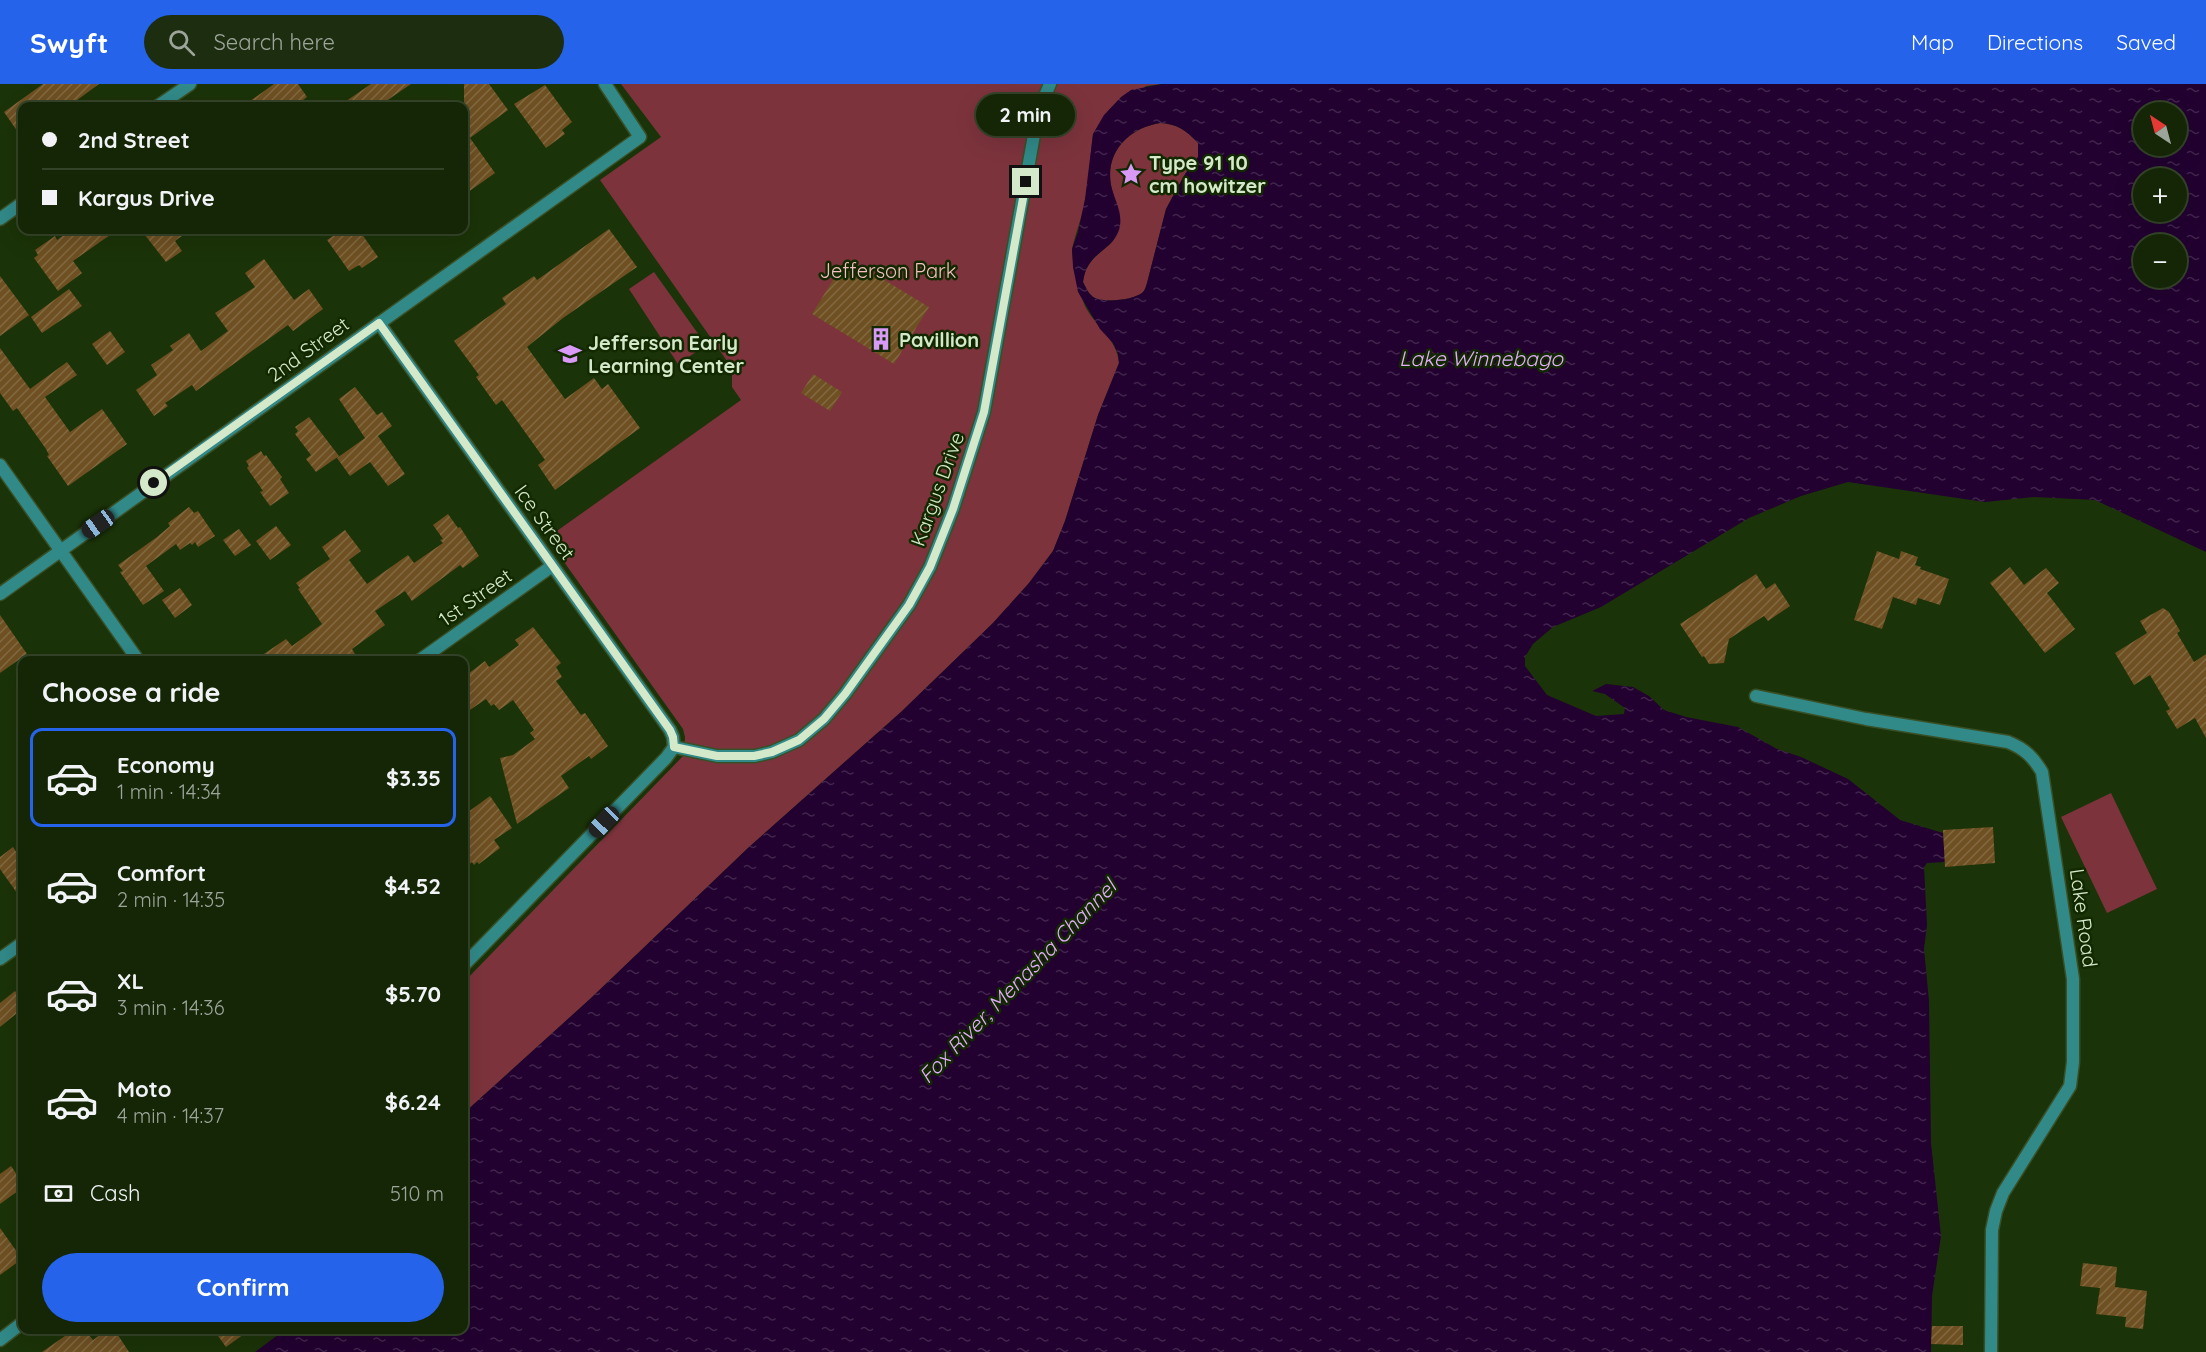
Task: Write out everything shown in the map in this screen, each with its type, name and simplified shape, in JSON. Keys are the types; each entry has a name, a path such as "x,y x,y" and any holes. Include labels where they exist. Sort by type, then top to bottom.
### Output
{"street":[{"path":"164,102 190,84"},
{"name":"2nd Street","path":"0,594 640,136 605,84"},
{"name":"Kargus Drive","path":"674,747 717,756 754,756 772,752 799,740 824,719 845,694 909,605 930,567 953,509 984,412 1039,110 1050,84"},
{"path":"0,219 18,206"},
{"name":"Ice Street","path":"379,323 670,730 674,747"},
{"path":"0,465 135,656"},
{"name":"1st Street","path":"426,656 552,566"},
{"name":"Lake Road","path":"1756,696 1866,719 2008,742 2023,748 2042,772 2073,979 2073,1062 2070,1086 2003,1193 1996,1210 1992,1230 1990,1352"},
{"path":"468,962 666,759 674,747"},
{"path":"0,959 18,946"},
{"path":"0,1340 18,1326"}],"green space":[{"name":"Jefferson Park","path":"621,84 1162,84 1146,86 1093,134 1086,198 1072,251 1083,301 1114,346 1119,363 1098,415 1065,521 1053,551 1029,583 993,623 901,712 748,848 590,999 468,1109 468,978 684,755 683,729 547,538 741,400 732,387 732,368 600,180 661,137"},
{"path":"1160,123 1181,128 1198,143 1198,157 1185,174 1166,209 1144,291 1134,297 1120,300 1100,300 1089,293 1083,282 1090,264 1116,237 1118,230 1118,212 1111,185 1112,162 1116,152 1129,136 1138,130"},
{"path":"654,272 704,342 694,349 696,352 678,364 629,289"},
{"path":"2111,793 2157,889 2107,913 2061,817"}],"water":[{"path":"1162,84 2206,84 2206,552 2095,500 2034,497 1985,502 1848,482 1801,496 1749,518 1601,607 1553,627 1533,644 1525,657 1525,666 1547,695 1596,716 1624,714 1625,708 1605,694 1592,691 1606,684 1633,687 1649,696 1664,710 1686,717 1738,727 1777,749 1801,757 1848,779 1900,820 1943,833 1945,862 1927,863 1924,867 1927,925 1924,949 1929,1001 1931,1143 1941,1236 1932,1296 1931,1352 255,1352 279,1334 468,1334 468,1109 590,999 748,848 901,712 993,623 1029,583 1053,551 1065,521 1098,415 1119,363 1113,343 1100,329 1078,292 1073,267 1072,249 1085,199 1093,134 1104,115 1131,90","holes":["1166,124 1185,131 1198,143 1198,157 1185,174 1166,209 1144,291 1127,299 1100,300 1091,295 1083,282 1089,264 1111,243 1119,230 1119,212 1111,185 1112,162 1116,152 1129,136 1149,126"]}],"building":[{"path":"43,84 99,84 74,102 18,102 18,132 4,112"},
{"path":"274,84 298,84 307,97 300,102 249,102"},
{"path":"371,84 411,84 385,102 345,102"},
{"path":"464,84 489,84 508,110 470,138 495,173 468,192 468,102 464,102"},
{"path":"545,85 572,122 562,130 565,134 546,148 514,104"},
{"path":"609,229 637,267 563,318 527,347 565,399 594,378 602,389 608,384 640,428 555,490 538,465 545,460 502,400 496,405 476,377 479,375 454,341 506,304 502,298 534,276 537,280"},
{"path":"65,234 111,234 73,261 82,273 58,291 34,258 38,255 35,250 55,236 57,240"},
{"path":"144,234 185,234 175,241 182,251 166,262"},
{"path":"336,234 362,234 378,257 362,268 359,265 349,271 327,240"},
{"path":"264,259 294,300 309,289 323,309 293,331 288,325 196,391 192,385 165,403 168,406 154,416 136,390 157,375 151,365 173,350 170,346 189,333 201,351 228,331 215,313 255,287 245,273"},
{"name":"Pavillion","path":"841,267 857,277 863,267 929,307 894,364 812,314"},
{"path":"0,276 29,315 0,336"},
{"path":"69,289 82,306 42,333 31,317"},
{"path":"110,331 125,352 107,365 92,344"},
{"path":"0,348 30,389 67,362 77,375 45,397 70,432 102,409 127,444 68,486 47,456 49,455 46,449 17,408 13,411 0,393"},
{"path":"813,374 842,392 830,411 801,393"},
{"path":"355,387 377,415 382,412 392,426 378,436 405,474 388,486 370,462 350,476 337,458 365,438 339,399"},
{"path":"309,417 339,456 316,472 306,459 311,455 295,434 298,431 295,427"},
{"path":"261,451 282,477 280,479 289,493 270,506 247,468 249,466 246,461"},
{"path":"189,507 194,513 198,511 215,536 198,547 195,542 180,550 176,544 146,566 164,591 143,605 120,572 123,571 118,565 157,537 170,526 168,523"},
{"path":"448,514 458,528 460,527 479,556 463,568 460,565 412,601 405,591 375,611 385,625 352,649 355,654 352,656 261,656 286,639 292,646 322,624 296,583 330,559 322,547 345,530 361,551 349,560 367,584 408,555 414,563 443,543 440,540 443,539 433,525"},
{"path":"276,526 291,545 270,560 256,541"},
{"path":"239,529 251,545 235,556 223,540"},
{"path":"1877,551 1899,559 1901,551 1918,557 1915,565 1921,567 1920,569 1949,579 1940,605 1918,598 1916,605 1893,597 1882,629 1854,620"},
{"path":"2010,567 2024,585 2046,568 2059,583 2047,593 2075,629 2045,653 1990,583"},
{"path":"1756,574 1766,589 1775,583 1790,606 1768,621 1764,616 1729,639 1724,663 1709,664 1680,624"},
{"path":"180,588 192,605 175,618 162,600"},
{"path":"2163,608 2169,612 2180,631 2177,633 2194,662 2206,654 2206,738 2195,718 2177,729 2166,711 2170,709 2150,675 2134,685 2115,653 2147,633 2140,621"},
{"path":"0,615 27,654 18,656 18,660 0,673"},
{"path":"533,627 561,663 556,667 562,677 556,681 581,715 585,713 608,746 591,759 589,756 561,776 569,788 517,824 500,758 513,755 535,739 530,733 534,730 513,700 499,710 494,704 491,706 486,699 468,711 468,674 485,661 489,667 519,645 515,640"},
{"path":"490,796 512,828 494,840 500,848 479,864 477,862 474,865 472,862 468,865 468,812"},
{"path":"1993,827 1995,863 1945,867 1943,830"},
{"path":"13,847 18,855 18,894 0,869 0,857"},
{"path":"15,991 18,995 18,1012 0,1027 0,1003"},
{"path":"11,1166 18,1176 18,1191 0,1204 0,1174"},
{"path":"0,1228 18,1253 18,1262 0,1275"},
{"path":"2083,1263 2117,1267 2115,1287 2147,1291 2143,1329 2125,1327 2126,1317 2096,1314 2100,1288 2080,1286"},
{"path":"1932,1326 1963,1326 1963,1345 1931,1344"},
{"path":"68,1334 88,1334 93,1340 101,1334 117,1334 129,1352 42,1352"},
{"path":"217,1334 244,1334 226,1347"}],"place":[{"name":"Type 91 10 cm howitzer","path":"1131,174"},
{"name":"Pavillion","path":"881,339"},
{"name":"Jefferson Early Learning Center","path":"570,354"}],"route":[{"path":"154,483 379,323 670,730 674,747 717,756 754,756 772,752 799,740 824,719 845,694 909,605 930,567 963,483 984,412 1026,182"}],"water label":[{"name":"Lake Winnebago","path":"1481,358"},
{"name":"Fox River, Menasha Channel","path":"1017,981"}]}
